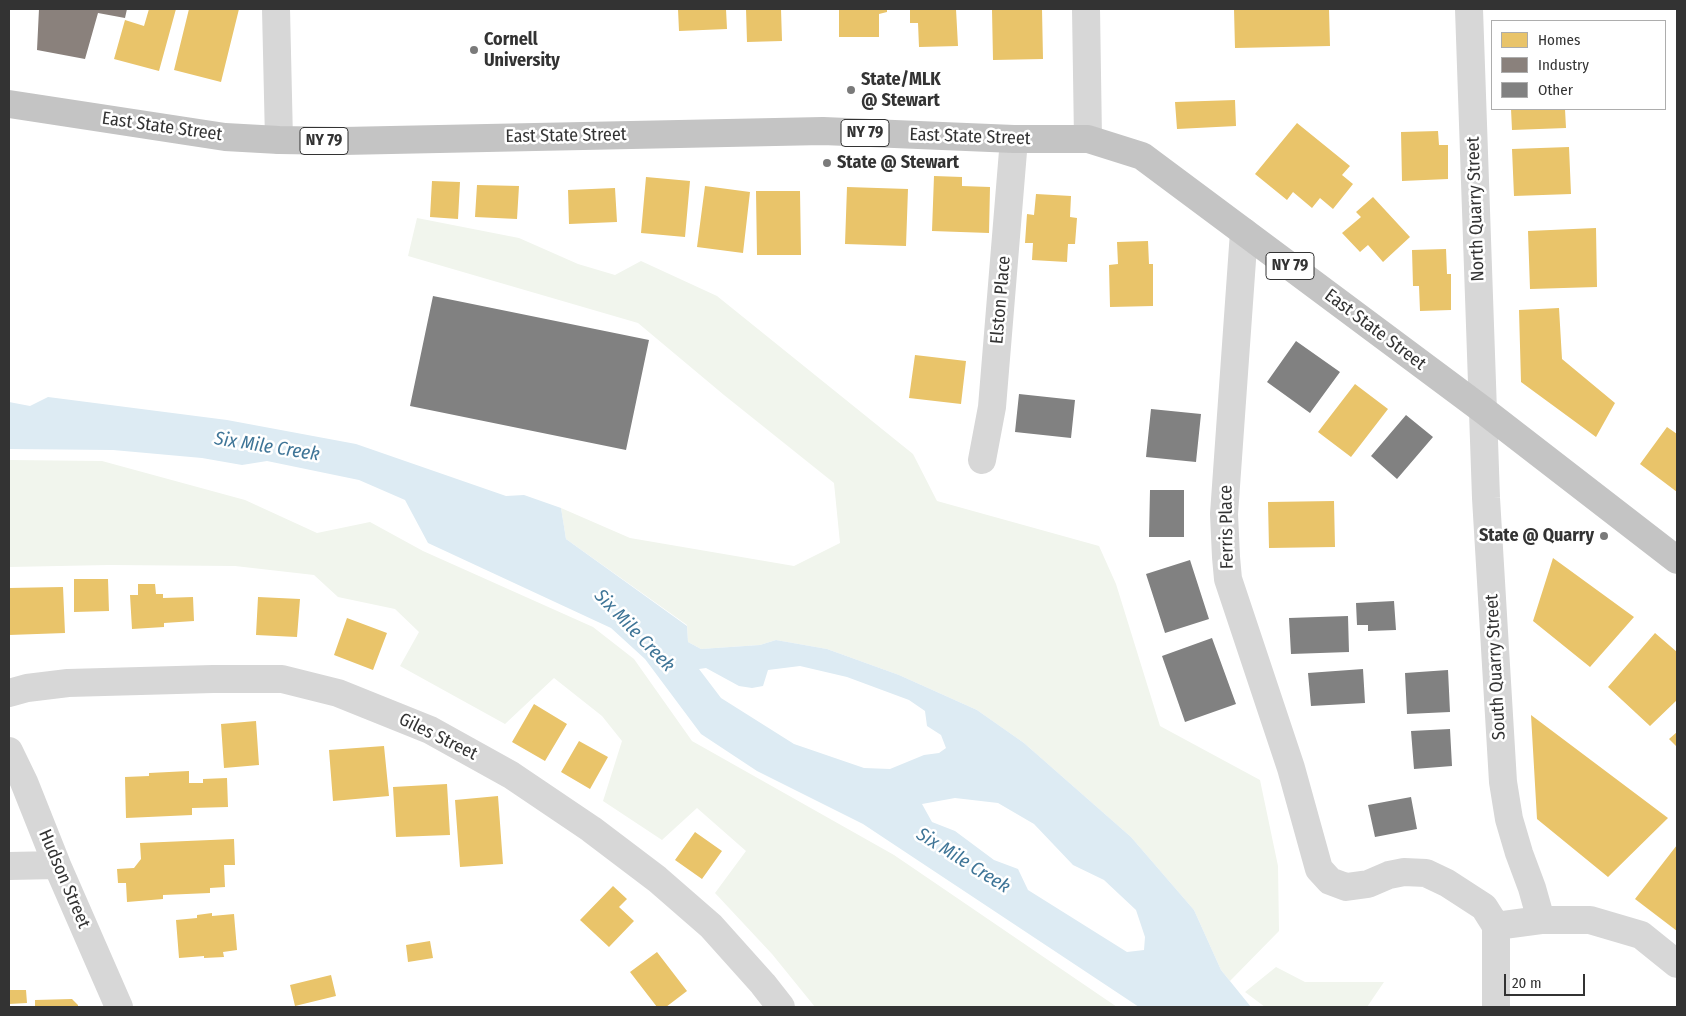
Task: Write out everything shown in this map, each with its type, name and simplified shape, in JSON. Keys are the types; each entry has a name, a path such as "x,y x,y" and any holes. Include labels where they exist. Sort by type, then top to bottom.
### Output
{"highway":[{"name":"East State Street","path":"9,104 225,137 279,140 343,141 823,131 1014,139 1088,140 1142,156 1483,410 1677,560"}],"street":[{"path":"276,9 279,140"},
{"path":"1086,9 1088,140"},
{"name":"North Quarry Street","path":"1469,9 1483,410"},
{"name":"Elston Place","path":"982,460 992,407 1014,139"},
{"name":"Ferris Place","path":"1244,232 1224,514 1228,580 1291,768 1319,869 1330,881 1346,887 1368,884 1389,875 1404,872 1426,873 1447,883 1484,907 1496,926"},
{"name":"South Quarry Street","path":"1483,410 1486,498 1503,782 1509,819 1532,888 1540,920"},
{"name":"Giles Street","path":"9,694 27,688 68,683 282,679 338,693 430,730 511,775 591,829 656,878 711,926 781,1007"},
{"name":"Hudson Street","path":"9,751 24,782 119,1007"},
{"path":"9,866 57,864"},
{"path":"1496,1007 1496,926 1540,920 1590,920 1641,936 1677,964"}],"shaded area":[{"path":"417,218 519,238 578,264 615,275 641,261 717,296 913,454 937,501 1099,546 1116,584 1160,726 1260,780 1278,866 1279,931 1230,981 1221,970 1194,910 1131,837 1024,743 977,710 899,675 827,649 776,640 760,645 701,649 688,642 687,625 566,539 561,508 630,538 794,566 840,543 834,483 638,323 408,256"},
{"path":"9,460 102,461 245,500 317,533 370,522 423,551 593,627 634,659 692,741 894,855 1117,1007 815,1007 772,954 715,893 746,851 697,808 662,840 603,801 622,741 602,716 554,678 505,724 400,666 419,632 395,609 338,597 314,575 235,566 109,565 9,567"},
{"path":"1276,967 1305,982 1384,982 1367,1007 1265,1007 1245,992"}],"water":[{"name":"Six Mile Creek","path":"48,397 227,420 356,444 506,496 524,495 561,508 566,539 687,626 688,642 701,649 760,645 776,640 827,649 899,675 977,710 1024,743 1131,837 1194,910 1221,970 1251,1007 1139,1007 863,824 757,771 701,734 645,659 611,628 428,543 405,500 359,480 267,461 242,465 202,458 113,450 9,449 9,402 30,406","holes":["800,666 847,677 909,700 925,711 927,726 941,735 946,748 939,753 924,755 890,769 864,768 794,744 721,698 699,669 706,668 739,686 752,688 763,686 768,670","955,798 998,803 1034,824 1073,865 1104,880 1136,910 1145,937 1144,950 1127,952 1028,890 1018,869 994,860 955,831 932,822 922,804"]}],"building: Homes":[{"path":"149,9 176,9 159,71 114,59 125,20 144,26"},
{"path":"189,9 239,9 221,82 174,70"},
{"path":"678,9 726,9 727,29 679,31"},
{"path":"746,9 781,9 782,41 747,42"},
{"path":"839,9 887,9 887,12 879,14 879,37 839,37"},
{"path":"910,9 956,9 958,46 919,47 918,23 910,23"},
{"path":"1042,9 1043,59 993,60 992,10"},
{"path":"1234,9 1329,9 1330,46 1235,48"},
{"path":"1235,100 1236,126 1177,129 1175,102"},
{"path":"1511,110 1565,110 1566,128 1512,130"},
{"path":"1297,123 1350,166 1342,175 1353,184 1333,209 1320,198 1312,208 1293,192 1287,200 1255,174"},
{"path":"1438,131 1439,145 1448,145 1448,179 1402,181 1401,132"},
{"path":"1569,147 1571,194 1514,196 1512,149"},
{"path":"934,176 962,177 962,186 990,187 989,233 932,231"},
{"path":"646,177 690,181 685,237 641,233"},
{"path":"432,181 460,182 458,219 430,217"},
{"path":"477,185 519,186 517,219 475,217"},
{"path":"705,186 750,192 743,253 697,247"},
{"path":"847,187 908,189 906,246 845,244"},
{"path":"615,188 617,222 569,224 568,190"},
{"path":"756,191 800,191 801,255 757,255"},
{"path":"1036,194 1071,196 1070,217 1077,218 1075,244 1068,244 1067,262 1032,260 1033,243 1025,243 1027,214 1034,215"},
{"path":"1373,197 1410,237 1383,262 1368,245 1360,252 1342,233 1361,217 1356,212"},
{"path":"1596,228 1597,287 1530,289 1528,231"},
{"path":"1148,241 1149,264 1153,264 1153,306 1110,307 1109,265 1118,264 1117,242"},
{"path":"1446,249 1447,274 1451,274 1451,310 1420,311 1419,286 1413,286 1412,250"},
{"path":"1559,308 1562,359 1615,403 1596,437 1521,382 1519,310"},
{"path":"915,355 966,361 961,404 909,398"},
{"path":"1355,384 1388,409 1351,457 1318,432"},
{"path":"1667,427 1677,434 1677,492 1640,464"},
{"path":"1334,501 1335,547 1269,548 1268,502"},
{"path":"1553,558 1634,617 1590,667 1533,621"},
{"path":"74,579 108,579 109,611 74,612"},
{"path":"138,584 155,584 156,594 163,594 163,598 193,597 194,621 164,623 164,627 132,629 130,595 138,595"},
{"path":"63,587 65,633 9,635 9,588"},
{"path":"258,597 300,599 297,637 256,635"},
{"path":"347,618 387,633 373,670 334,655"},
{"path":"1655,633 1677,652 1677,700 1650,726 1608,687"},
{"path":"534,704 567,724 545,761 512,742"},
{"path":"1531,715 1668,818 1608,877 1537,819"},
{"path":"256,721 259,765 224,768 221,724"},
{"path":"1677,732 1677,747 1669,739"},
{"path":"579,741 608,757 590,789 561,772"},
{"path":"384,746 389,796 333,801 329,750"},
{"path":"189,771 189,783 203,783 203,779 227,778 228,807 192,808 192,815 126,818 125,777 149,776 149,773"},
{"path":"447,784 450,835 396,837 393,787"},
{"path":"498,796 503,864 460,867 455,800"},
{"path":"695,832 722,851 702,879 675,860"},
{"path":"234,839 235,865 224,865 225,887 210,888 210,893 163,895 163,899 127,902 126,883 118,883 117,869 134,868 141,859 140,843"},
{"path":"1677,845 1677,931 1635,899"},
{"path":"613,886 627,899 619,907 634,921 609,947 580,920"},
{"path":"212,913 212,916 234,914 237,950 223,952 224,957 179,958 176,920 197,918 197,915"},
{"path":"430,941 433,958 408,962 406,945"},
{"path":"657,952 687,991 666,1007 657,1007 630,972"},
{"path":"331,975 336,996 295,1006 290,985"},
{"path":"9,990 26,990 27,1003 9,1004"},
{"path":"72,999 78,1007 35,1007 35,1000"}],"building: Industry":[{"path":"39,9 127,9 125,18 98,13 85,59 37,50"}],"building: Other":[{"path":"433,296 649,340 626,450 410,406"},
{"path":"1296,341 1340,372 1310,413 1267,382"},
{"path":"1019,394 1075,400 1071,438 1015,432"},
{"path":"1151,409 1201,414 1196,462 1146,457"},
{"path":"1406,415 1433,437 1397,479 1371,456"},
{"path":"1150,490 1184,490 1184,537 1149,537"},
{"path":"1190,560 1209,619 1165,633 1146,574"},
{"path":"1394,601 1396,630 1368,631 1368,625 1357,625 1356,603"},
{"path":"1348,616 1349,652 1291,654 1289,618"},
{"path":"1212,638 1236,704 1185,722 1162,656"},
{"path":"1363,669 1365,703 1311,706 1308,673"},
{"path":"1448,670 1450,712 1407,714 1405,673"},
{"path":"1450,729 1452,766 1414,769 1411,731"},
{"path":"1411,797 1417,829 1375,837 1368,805"}],"place":[{"name":"Cornell University","path":"474,50"},
{"name":"State/MLK @ Stewart","path":"851,90"},
{"name":"State @ Stewart","path":"827,163"},
{"name":"State @ Quarry","path":"1604,536"}]}
